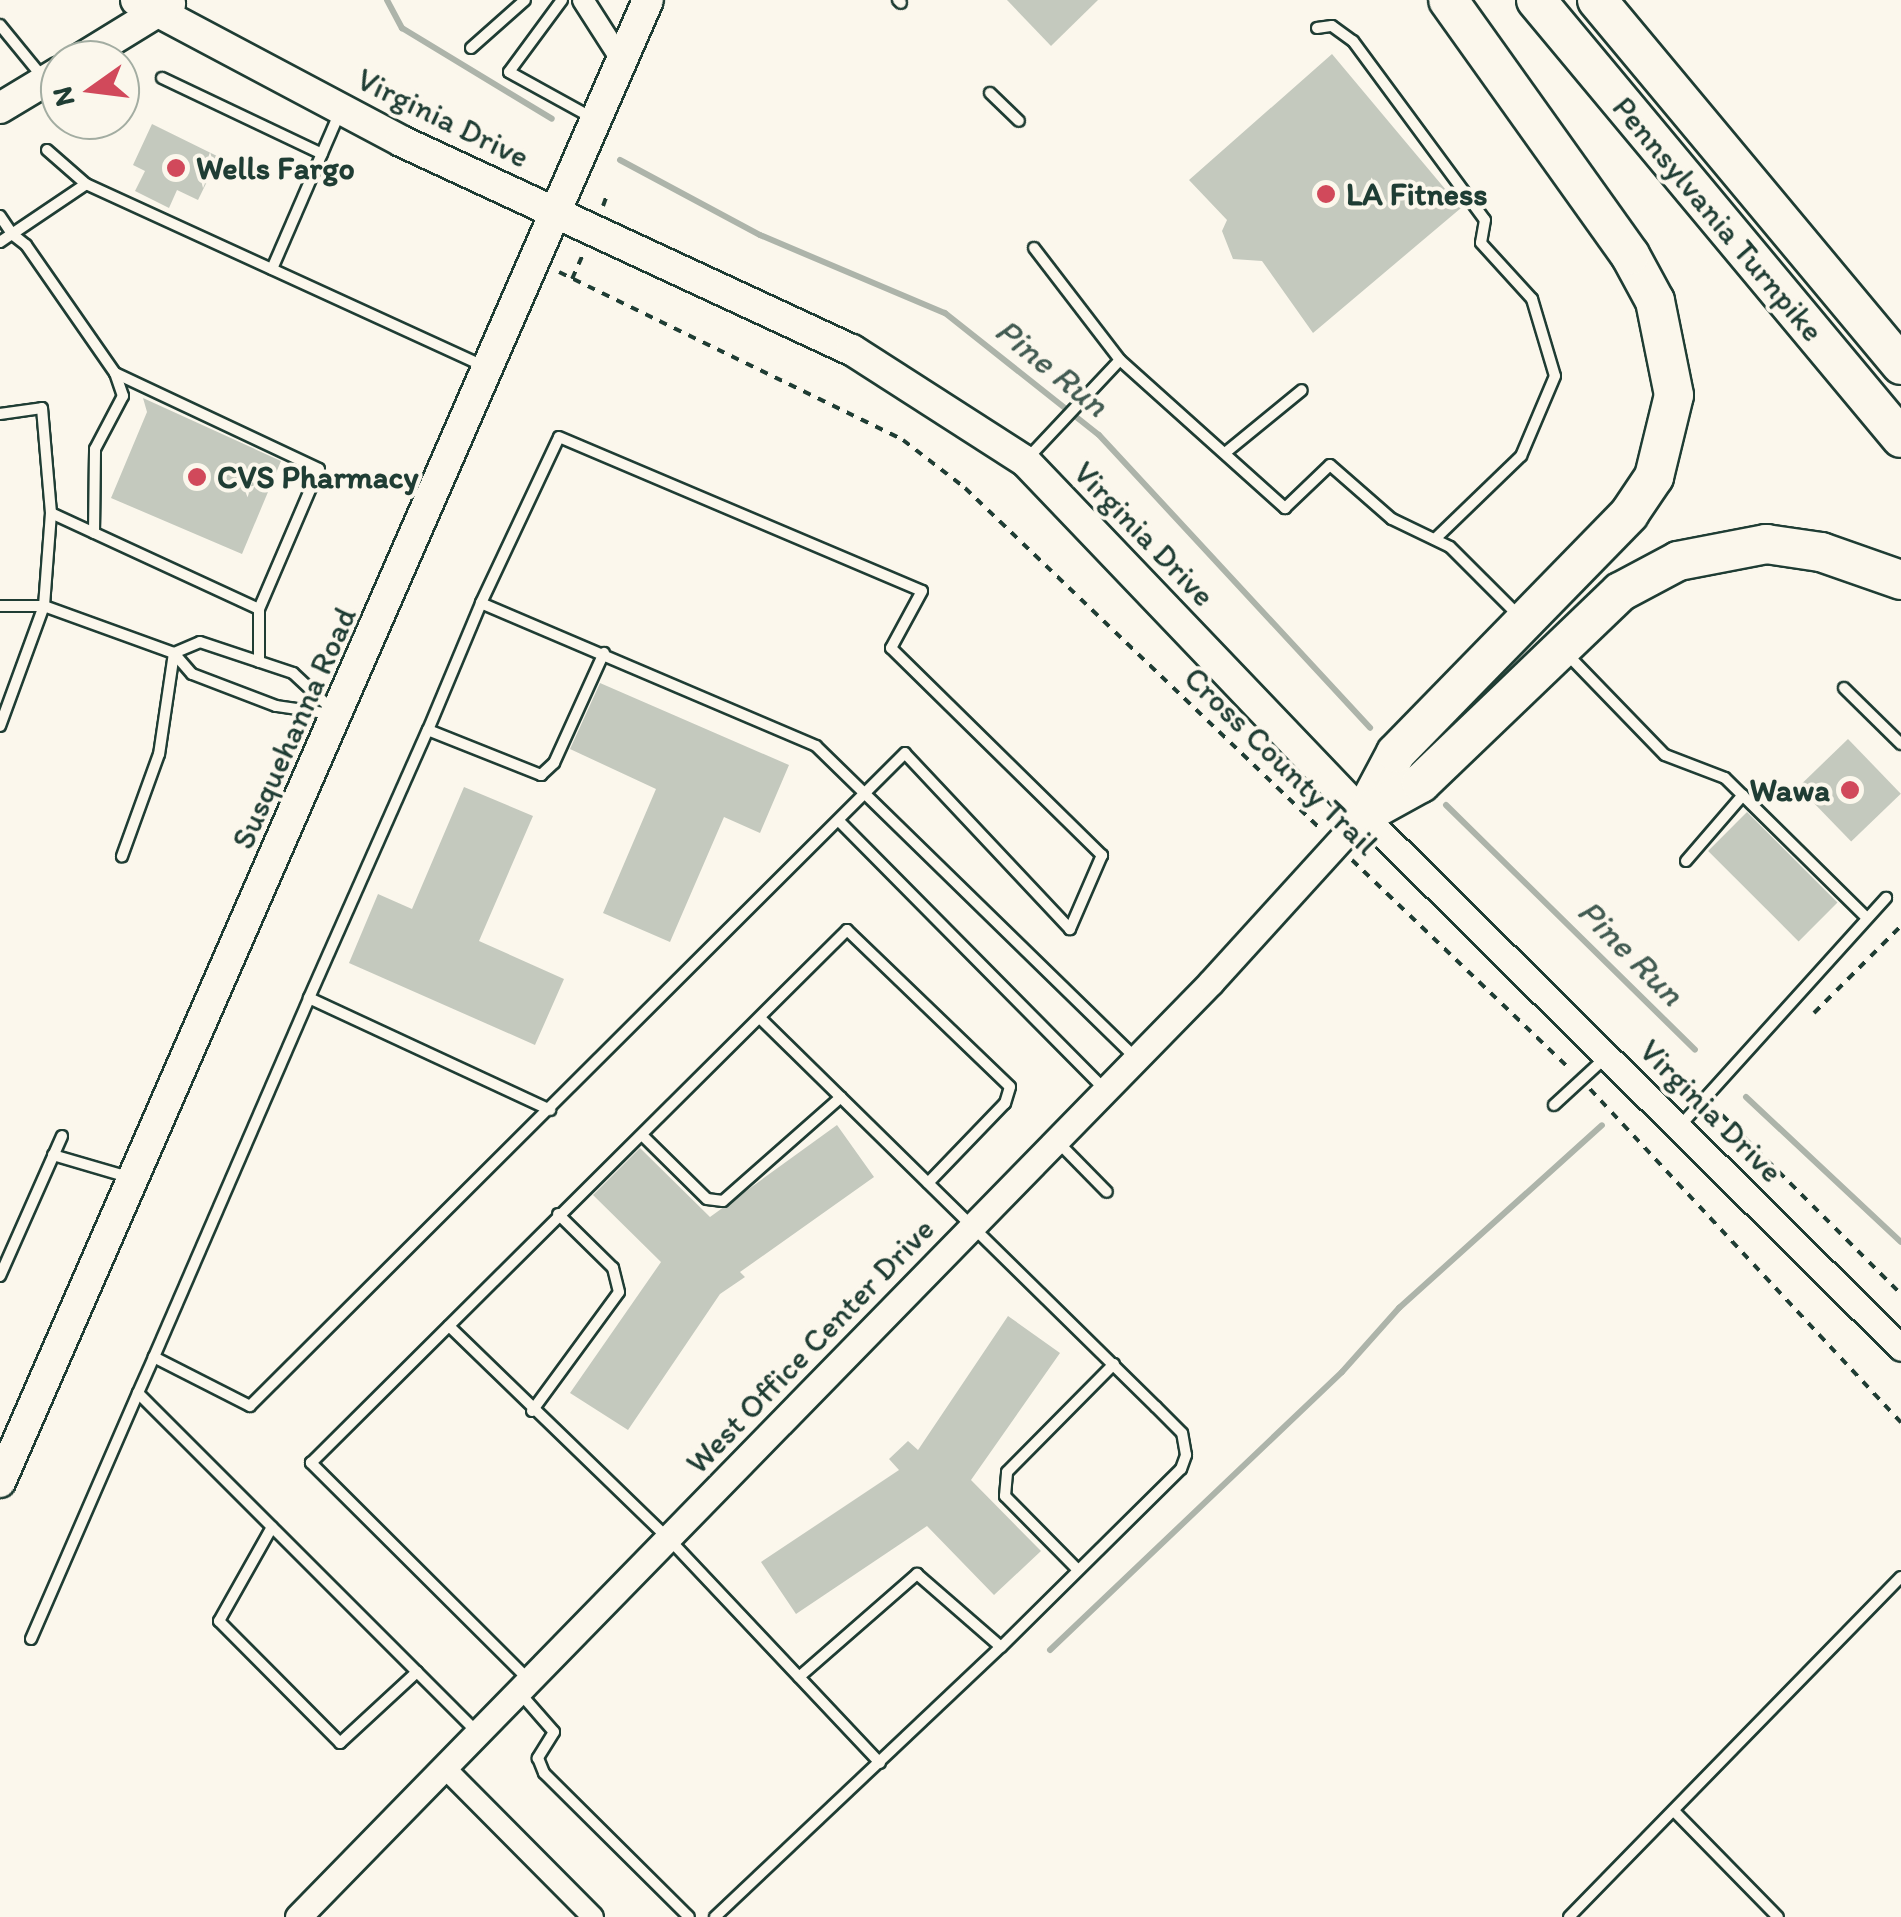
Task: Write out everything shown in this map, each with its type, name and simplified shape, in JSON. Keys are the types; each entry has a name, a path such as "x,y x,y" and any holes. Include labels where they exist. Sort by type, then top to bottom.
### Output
{"highway":[{"path":"1363,815 1396,754 1600,552 1654,476 1674,394 1669,350 1630,256 1448,0"},
{"name":"Pennsylvania Turnpike","path":"1536,0 1901,438"},
{"name":"Pennsylvania Turnpike","path":"1597,0 1901,365"},
{"path":"1363,815 1420,783 1620,592 1716,549 1766,544 1821,552 1901,580"}],"main road":[{"name":"Susquehanna Road","path":"0,1482 560,212 648,0"},
{"path":"107,40 158,4"},
{"name":"Virginia Drive","path":"158,4 342,109 852,350 1025,461 1363,815"},
{"path":"0,108 40,84"}],"street":[{"path":"583,0 622,61"},
{"name":"West Office Center Drive","path":"298,1917 1106,1090 1363,815"},
{"name":"Virginia Drive","path":"1363,815 1901,1348"},
{"path":"445,1768 593,1917"}],"lane":[{"path":"471,48 525,0"},
{"path":"562,0 508,72 597,121"},
{"path":"0,25 40,63"},
{"path":"1317,28 1332,26 1353,41 1484,220 1481,242 1532,299 1554,376 1521,456 1436,538"},
{"path":"162,78 322,154"},
{"path":"990,93 1018,120"},
{"path":"272,269 342,109"},
{"path":"47,150 86,184 490,370"},
{"path":"0,242 86,184"},
{"path":"0,216 115,374 123,396 95,449 94,533"},
{"path":"1034,248 1120,360 1285,508 1330,465 1392,519 1436,538 1527,624"},
{"path":"1025,461 1120,360"},
{"path":"115,374 319,469 259,608 259,662"},
{"path":"1224,453 1302,390"},
{"path":"0,414 42,408 51,514 44,606 0,726"},
{"path":"31,1640 481,603 560,437 922,591 890,648 1102,856 1070,928 905,753 842,823 250,1406 154,1358"},
{"path":"51,514 259,608"},
{"path":"481,603 816,746 864,801 1136,1058"},
{"path":"0,606 44,606 174,653 192,674 276,706 338,715"},
{"path":"174,653 200,642 293,673 338,715"},
{"path":"1562,648 1665,754 1724,778 1868,918"},
{"path":"122,856 160,754 174,653"},
{"path":"428,730 541,775 554,764 604,654"},
{"path":"1844,688 1901,744"},
{"path":"1686,861 1743,795"},
{"path":"842,823 1106,1090"},
{"path":"1679,1128 1886,898"},
{"path":"689,1917 544,1773 538,1758 554,1732 524,1686 311,1462 841,934 858,933 1010,1088 1005,1104 928,1183"},
{"path":"309,998 550,1110"},
{"path":"715,1917 1001,1647 1186,1455 1182,1433 760,1018"},
{"path":"1554,1105 1606,1056"},
{"path":"642,1135 707,1199 723,1202 841,1098"},
{"path":"0,1276 62,1136"},
{"path":"1056,1140 1107,1192"},
{"path":"53,1156 134,1179"},
{"path":"532,1411 619,1292 614,1268 558,1214"},
{"path":"449,1326 532,1411 668,1538 880,1762"},
{"path":"1078,1570 1005,1496 1007,1472 1114,1364"},
{"path":"138,1393 478,1733"},
{"path":"272,1527 219,1621 340,1744 418,1672"},
{"path":"798,1676 917,1574 1001,1647"},
{"path":"1569,1917 1676,1812 1901,1577"},
{"path":"1676,1812 1778,1917"}],"path":[{"name":"Cross County Trail","path":"537,260 903,440 965,488 1581,1080 1901,1422"},
{"path":"1814,1013 1901,926"},
{"path":"1722,1115 1901,1294"}],"building":[{"path":"1007,0 1098,0 1051,46"},
{"name":"LA Fitness","path":"1332,54 1461,208 1313,333 1262,261 1233,259 1222,231 1227,220 1189,180"},
{"name":"Wells Fargo","path":"152,124 219,157 198,200 177,190 169,208 135,191 145,171 133,165"},
{"name":"CVS Pharmacy","path":"143,398 281,461 242,554 111,498 147,412"},
{"path":"600,683 789,765 760,833 724,817 670,942 603,913 656,789 570,749"},
{"name":"Wawa","path":"1848,739 1901,794 1851,842 1798,787"},
{"path":"464,787 533,816 479,941 564,979 535,1045 349,963 378,894 412,909"},
{"name":"Wawa","path":"1747,812 1838,903 1799,941 1708,851"},
{"path":"837,1125 874,1177 740,1272 745,1277 720,1294 628,1430 570,1393 661,1262 593,1195 640,1148 710,1217"},
{"path":"1008,1316 1060,1353 971,1480 1041,1551 994,1595 927,1526 796,1614 761,1562 899,1470 889,1459 908,1441 918,1450"}],"waterway":[{"name":"Pine Run","path":"387,0 402,28 552,119"},
{"name":"Pine Run","path":"620,160 760,235 945,313 1099,435 1370,728"},
{"name":"Pine Run","path":"1446,805 1695,1050"},
{"name":"Pine Run","path":"1746,1097 1901,1242"},
{"path":"1050,1650 1342,1372 1399,1308 1602,1125"}],"place":[{"name":"Wells Fargo","path":"176,168"},
{"name":"LA Fitness","path":"1326,194"},
{"name":"CVS Pharmacy","path":"197,477"},
{"name":"Wawa","path":"1850,790"}]}
